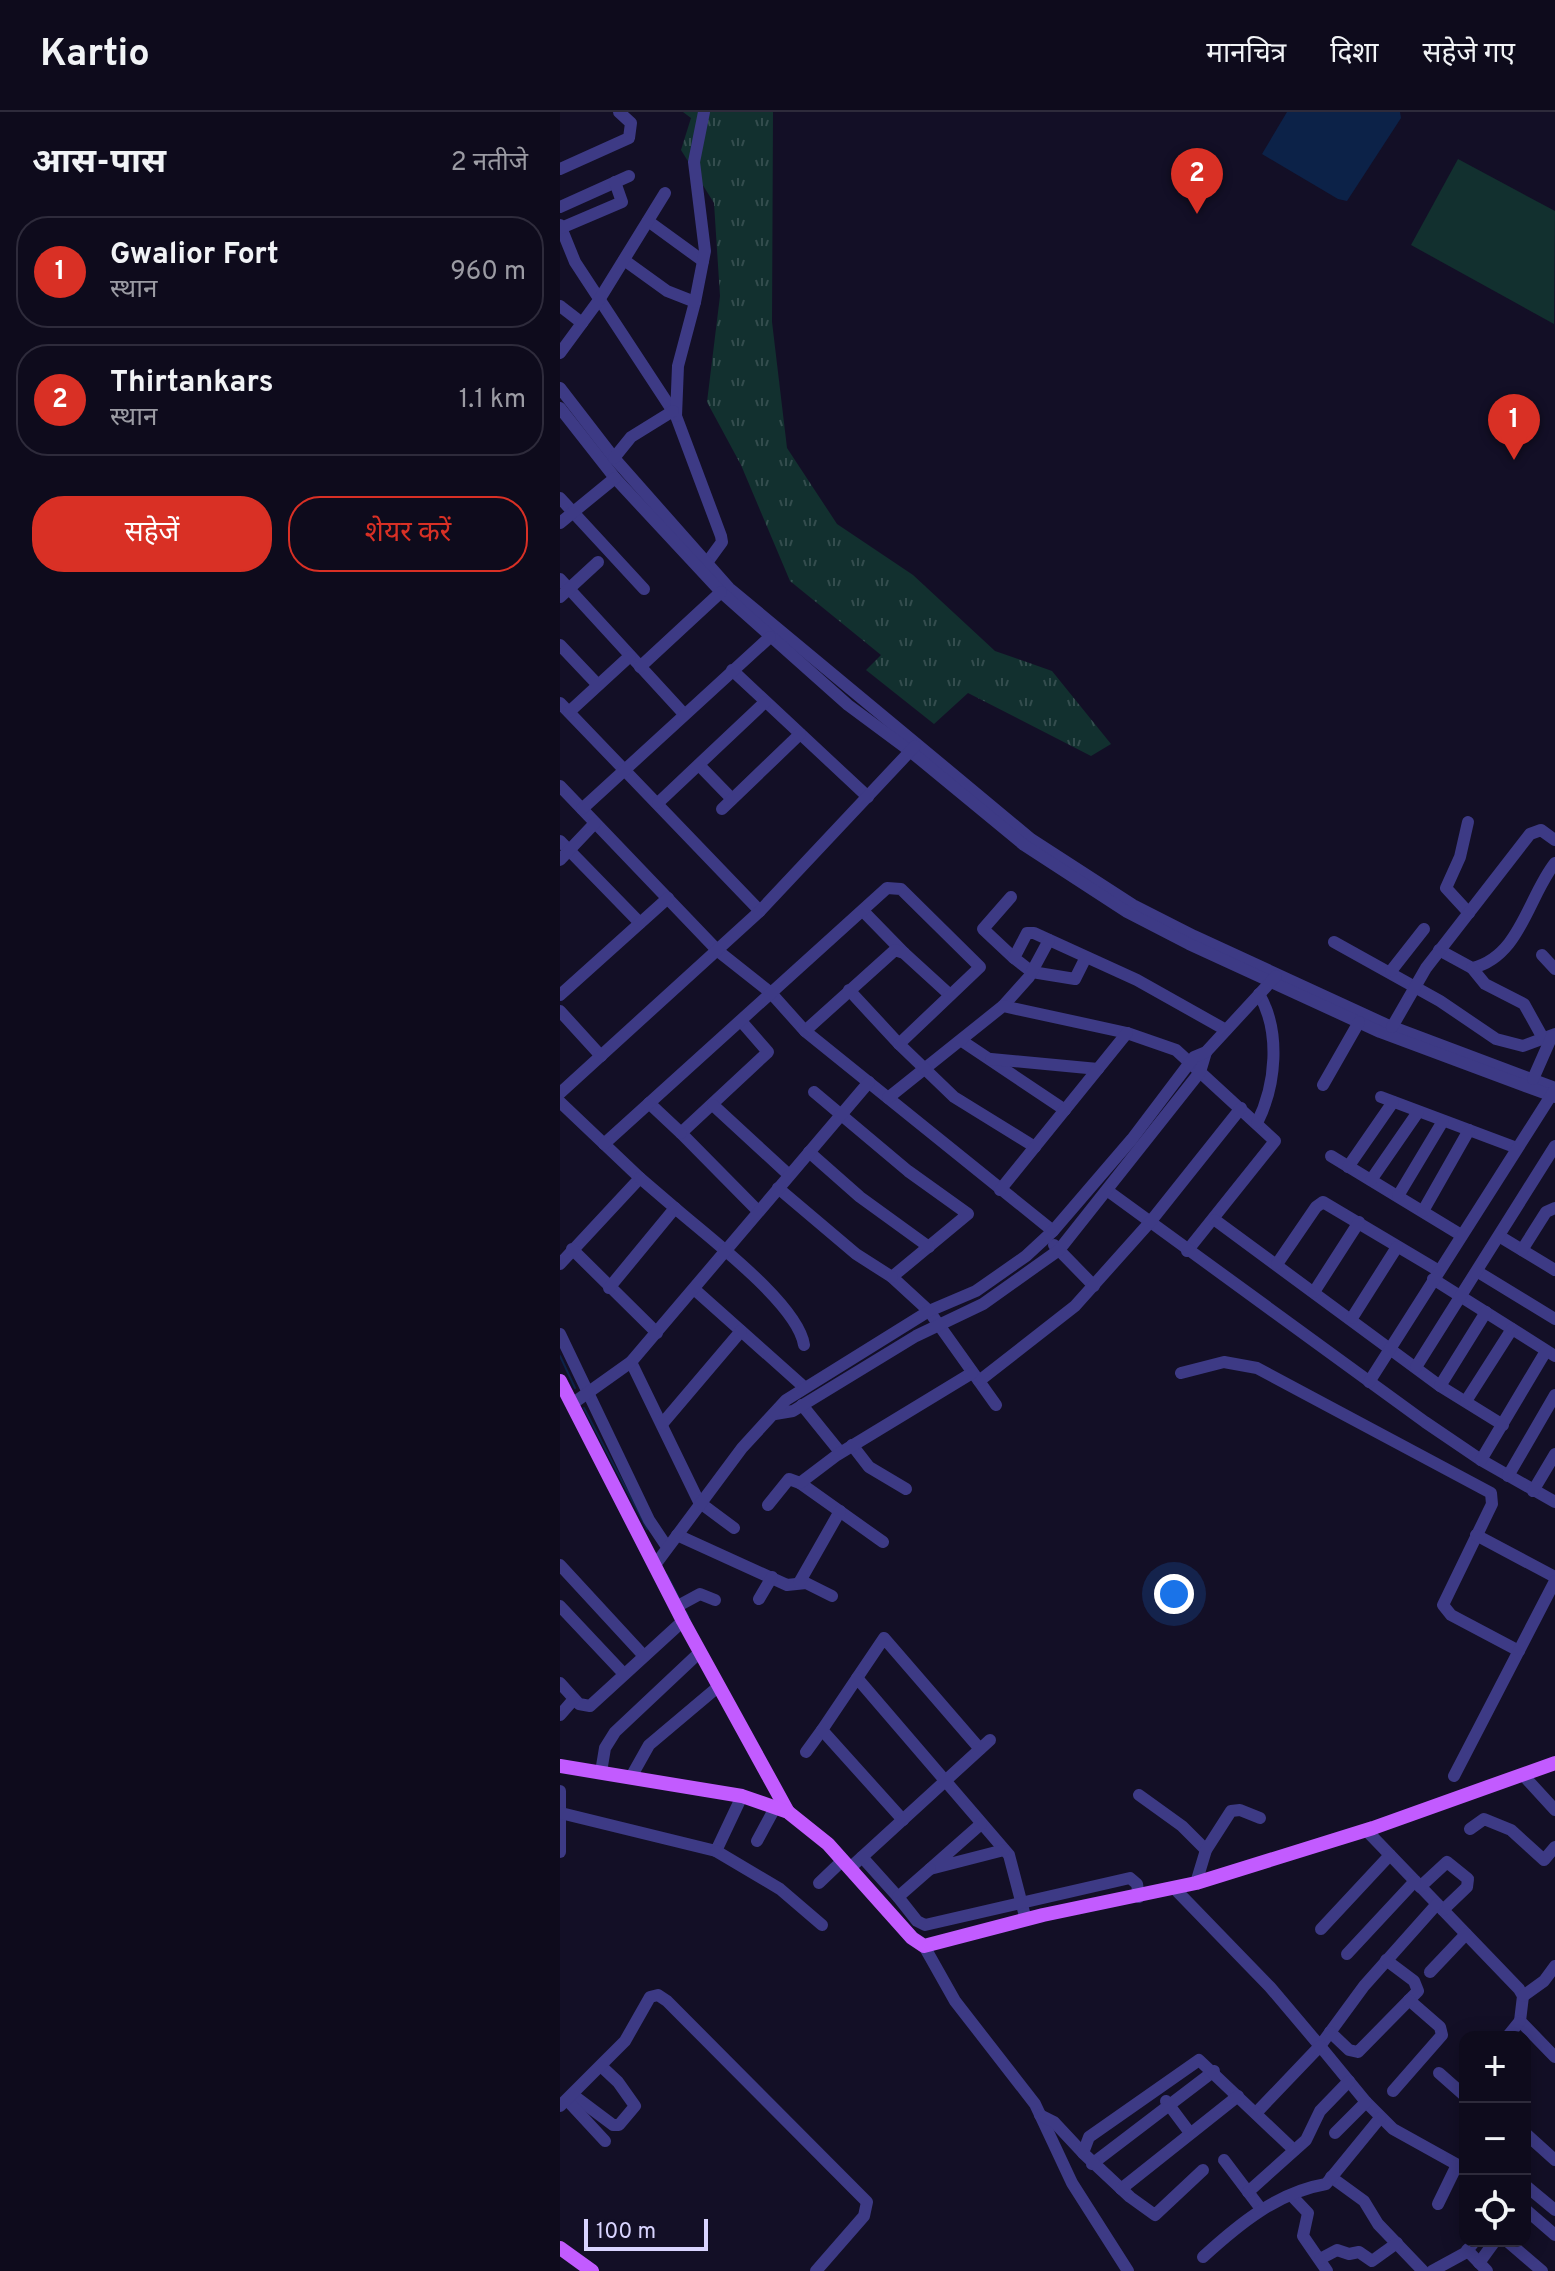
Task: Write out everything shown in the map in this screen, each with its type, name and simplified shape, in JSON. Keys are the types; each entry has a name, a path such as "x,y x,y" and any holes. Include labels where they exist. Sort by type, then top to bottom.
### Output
{"main road":[{"path":"561,1385 782,1809"},
{"path":"560,1766 742,1796 782,1809 847,1864 912,1938 924,1946 1196,1883 1366,1830 1555,1763"},
{"path":"560,2248 592,2271"}],"street":[{"path":"560,169 629,138 631,123 619,112"},
{"path":"674,413 678,366 705,251 694,162 704,112"},
{"path":"560,207 629,176"},
{"path":"615,182 622,202 561,226 575,262 674,413 721,536 722,542 706,564"},
{"path":"560,353 599,300 665,193"},
{"path":"648,221 703,261"},
{"path":"624,260 667,291 695,302"},
{"path":"560,306 582,323"},
{"path":"560,388 614,458 706,564 1024,845 1127,912 1392,1027 1533,1079 1554,1092"},
{"path":"560,408 615,478 721,592 848,705 914,748"},
{"path":"614,458 631,437 674,413"},
{"path":"560,523 615,478"},
{"path":"560,498 644,589"},
{"path":"598,562 563,589 684,714"},
{"path":"640,667 721,592"},
{"path":"582,809 770,637"},
{"path":"560,645 598,685"},
{"path":"630,656 598,685 565,707 760,911"},
{"path":"732,670 868,797"},
{"path":"658,803 765,702"},
{"path":"722,809 800,734"},
{"path":"563,1084 601,1056 760,911 914,748"},
{"path":"699,765 732,799"},
{"path":"560,786 718,951 771,993 805,1031 1000,1190 1050,1235 1059,1250 1094,1286"},
{"path":"1468,822 1460,857 1446,888 1469,913"},
{"path":"595,823 563,850 640,923"},
{"path":"1392,1027 1414,986 1439,950 1530,834 1541,830 1555,840"},
{"path":"1472,968 1491,961 1503,950 1518,930 1537,888 1555,863"},
{"path":"604,1144 887,888 901,889 980,967 899,1044"},
{"path":"1011,897 983,929 1014,958 1032,972 1075,979 1086,957"},
{"path":"560,995 668,898"},
{"path":"863,911 950,995"},
{"path":"1391,971 1424,929"},
{"path":"1014,958 1027,933 1049,940 1137,980 1226,1030"},
{"path":"888,1098 1003,1006 1032,972 1049,940"},
{"path":"1334,942 1391,971 1496,1039 1523,1046 1551,1038"},
{"path":"805,1031 895,950 904,953"},
{"path":"1439,950 1472,968 1485,984 1524,1004 1551,1038"},
{"path":"1542,955 1555,969"},
{"path":"655,1565 699,1502 786,1400 929,1311 976,1291 1050,1235 1132,1139 1189,1064 1206,1052 1274,978"},
{"path":"1274,978 1359,1022 1554,1092"},
{"path":"849,990 954,1097 1035,1147"},
{"path":"1257,1123 1270,1095 1272,1077 1272,1032 1269,1013 1259,994"},
{"path":"1003,1006 1127,1033 1176,1050 1272,1136 1274,1145 1187,1251"},
{"path":"560,1011 601,1056"},
{"path":"681,1133 768,1052 741,1021"},
{"path":"1323,1085 1359,1022"},
{"path":"1000,1190 1127,1033"},
{"path":"1533,1079 1551,1038"},
{"path":"962,1041 1065,1110"},
{"path":"775,1414 802,1405 939,1324 983,1304 1059,1250 1200,1072 1206,1052"},
{"path":"988,1059 1098,1069"},
{"path":"572,1404 631,1362 869,1082"},
{"path":"814,1092 908,1171 968,1214 892,1277"},
{"path":"1369,1382 1554,1092"},
{"path":"1348,1167 1387,1100 1517,1148"},
{"path":"560,1102 771,1294 802,1331 804,1345"},
{"path":"649,1103 758,1211"},
{"path":"713,1105 789,1175"},
{"path":"800,1483 846,1449 975,1377 1075,1306 1151,1221 1241,1108"},
{"path":"1371,1180 1418,1112"},
{"path":"1398,1196 1443,1121"},
{"path":"1423,1211 1469,1130"},
{"path":"1416,1367 1555,1146"},
{"path":"809,1152 860,1197 929,1247"},
{"path":"1331,1156 1461,1235"},
{"path":"560,1264 640,1178"},
{"path":"778,1188 856,1254 892,1277 929,1311 996,1405"},
{"path":"1108,1191 1187,1251 1481,1460 1555,1502"},
{"path":"1277,1264 1319,1203 1326,1203 1397,1247 1462,1296 1550,1354 1481,1460"},
{"path":"609,1288 675,1208"},
{"path":"1522,1250 1546,1212 1555,1208"},
{"path":"1215,1220 1352,1318 1440,1386 1503,1425"},
{"path":"1314,1292 1359,1222"},
{"path":"1499,1236 1555,1270"},
{"path":"1352,1318 1397,1247"},
{"path":"572,1249 657,1333"},
{"path":"1478,1272 1555,1319"},
{"path":"694,1289 804,1387"},
{"path":"1440,1386 1486,1312"},
{"path":"1466,1401 1512,1329"},
{"path":"662,1424 741,1331"},
{"path":"560,1334 667,1547"},
{"path":"631,1362 699,1502 734,1528"},
{"path":"1181,1373 1224,1362 1257,1368 1491,1493 1492,1504 1443,1605 1451,1615 1519,1651"},
{"path":"1508,1476 1555,1395"},
{"path":"802,1405 846,1449 906,1489"},
{"path":"1533,1491 1555,1454"},
{"path":"768,1505 789,1479 800,1483 883,1542"},
{"path":"799,1583 840,1511"},
{"path":"645,1545 657,1532"},
{"path":"677,1535 791,1585 799,1583 832,1596"},
{"path":"1454,1776 1555,1579 1476,1535"},
{"path":"560,1565 644,1656"},
{"path":"759,1599 772,1577"},
{"path":"676,1607 700,1594 715,1600"},
{"path":"560,1606 624,1674"},
{"path":"560,1683 582,1706 590,1706 683,1621"},
{"path":"806,1752 884,1638 980,1749"},
{"path":"601,1772 605,1748 615,1732 700,1652"},
{"path":"857,1678 1004,1850 1026,1920"},
{"path":"631,1777 649,1745 719,1686"},
{"path":"560,1715 574,1699"},
{"path":"822,1730 903,1820"},
{"path":"819,1883 862,1857 990,1740"},
{"path":"1523,1775 1555,1810"},
{"path":"560,1791 560,1852"},
{"path":"1139,1795 1171,1817 1206,1850"},
{"path":"716,1851 742,1796"},
{"path":"757,1841 782,1809"},
{"path":"1196,1883 1206,1850 1231,1811 1240,1810 1260,1818"},
{"path":"561,1813 716,1851 780,1889 822,1925"},
{"path":"1470,1829 1484,1819 1502,1825 1544,1860 1555,1847"},
{"path":"898,1897 981,1824"},
{"path":"1366,1830 1523,1996"},
{"path":"930,1869 1004,1850"},
{"path":"1321,1929 1390,1855"},
{"path":"862,1857 917,1921 925,1925 1130,1878 1137,1884 1139,1897"},
{"path":"1256,2113 1320,2046 1386,1960 1440,1907 1467,1887 1468,1879 1447,1862 1418,1884 1347,1954"},
{"path":"1174,1888 1270,1987 1380,2118 1393,2129 1459,2166"},
{"path":"1430,1972 1466,1934"},
{"path":"924,1946 955,2001 1023,2085 1072,2183 1128,2271"},
{"path":"1330,2032 1349,2050 1358,2052 1418,1991 1417,1984 1386,1960"},
{"path":"1512,2031 1520,2021 1523,1996 1544,1981 1555,1966"},
{"path":"567,2100 625,2041 650,1997 658,1995 667,2001 867,2202 864,2216 816,2271"},
{"path":"1393,2091 1442,2035 1440,2027 1409,2000"},
{"path":"1520,2021 1555,2057"},
{"path":"1083,2153 1085,2141 1199,2060 1294,2150"},
{"path":"567,2100 613,2125 619,2125 635,2106 625,2089 602,2067"},
{"path":"1092,2164 1214,2071"},
{"path":"1439,2073 1459,2091"},
{"path":"1248,2192 1309,2135 1320,2111 1349,2081"},
{"path":"1156,2089 1190,2133"},
{"path":"1121,2189 1238,2096"},
{"path":"567,2100 605,2141"},
{"path":"1335,2133 1366,2102"},
{"path":"1040,2115 1054,2122 1092,2164 1155,2215 1203,2170"},
{"path":"1116,2118 1130,2135"},
{"path":"1203,2257 1261,2209 1310,2185 1323,2186 1380,2118"},
{"path":"1531,2138 1555,2160"},
{"path":"1224,2160 1261,2209"},
{"path":"1438,2204 1459,2170"},
{"path":"1331,2177 1364,2201 1378,2224 1423,2271"},
{"path":"1531,2190 1555,2210"},
{"path":"1291,2195 1308,2213 1303,2236 1323,2265 1337,2250 1349,2254 1359,2252 1372,2261 1397,2243"},
{"path":"1531,2214 1555,2235"},
{"path":"1432,2271 1469,2247"},
{"path":"1472,2247 1483,2267"},
{"path":"1483,2267 1492,2247"},
{"path":"1514,2247 1542,2271"}],"green space":[{"path":"683,112 773,112 772,322 787,448 837,524 913,575 995,651 1052,671 1111,744 1091,756 968,693 934,724 866,670 881,655 790,581 741,465 707,402 720,296 714,203 681,150 691,118"},
{"path":"1458,159 1555,211 1554,324 1411,245"}],"water":[{"path":"1287,112 1400,112 1401,118 1347,201 1338,199 1262,154"}],"waterway":[{"path":"560,1356 575,1388"},
{"path":"584,1408 647,1529"},
{"path":"667,1575 679,1598"},
{"path":"686,1612 690,1620"}],"place":[{"name":"Thirtankars","path":"1197,214"},
{"name":"Gwalior Fort","path":"1514,460"}]}
